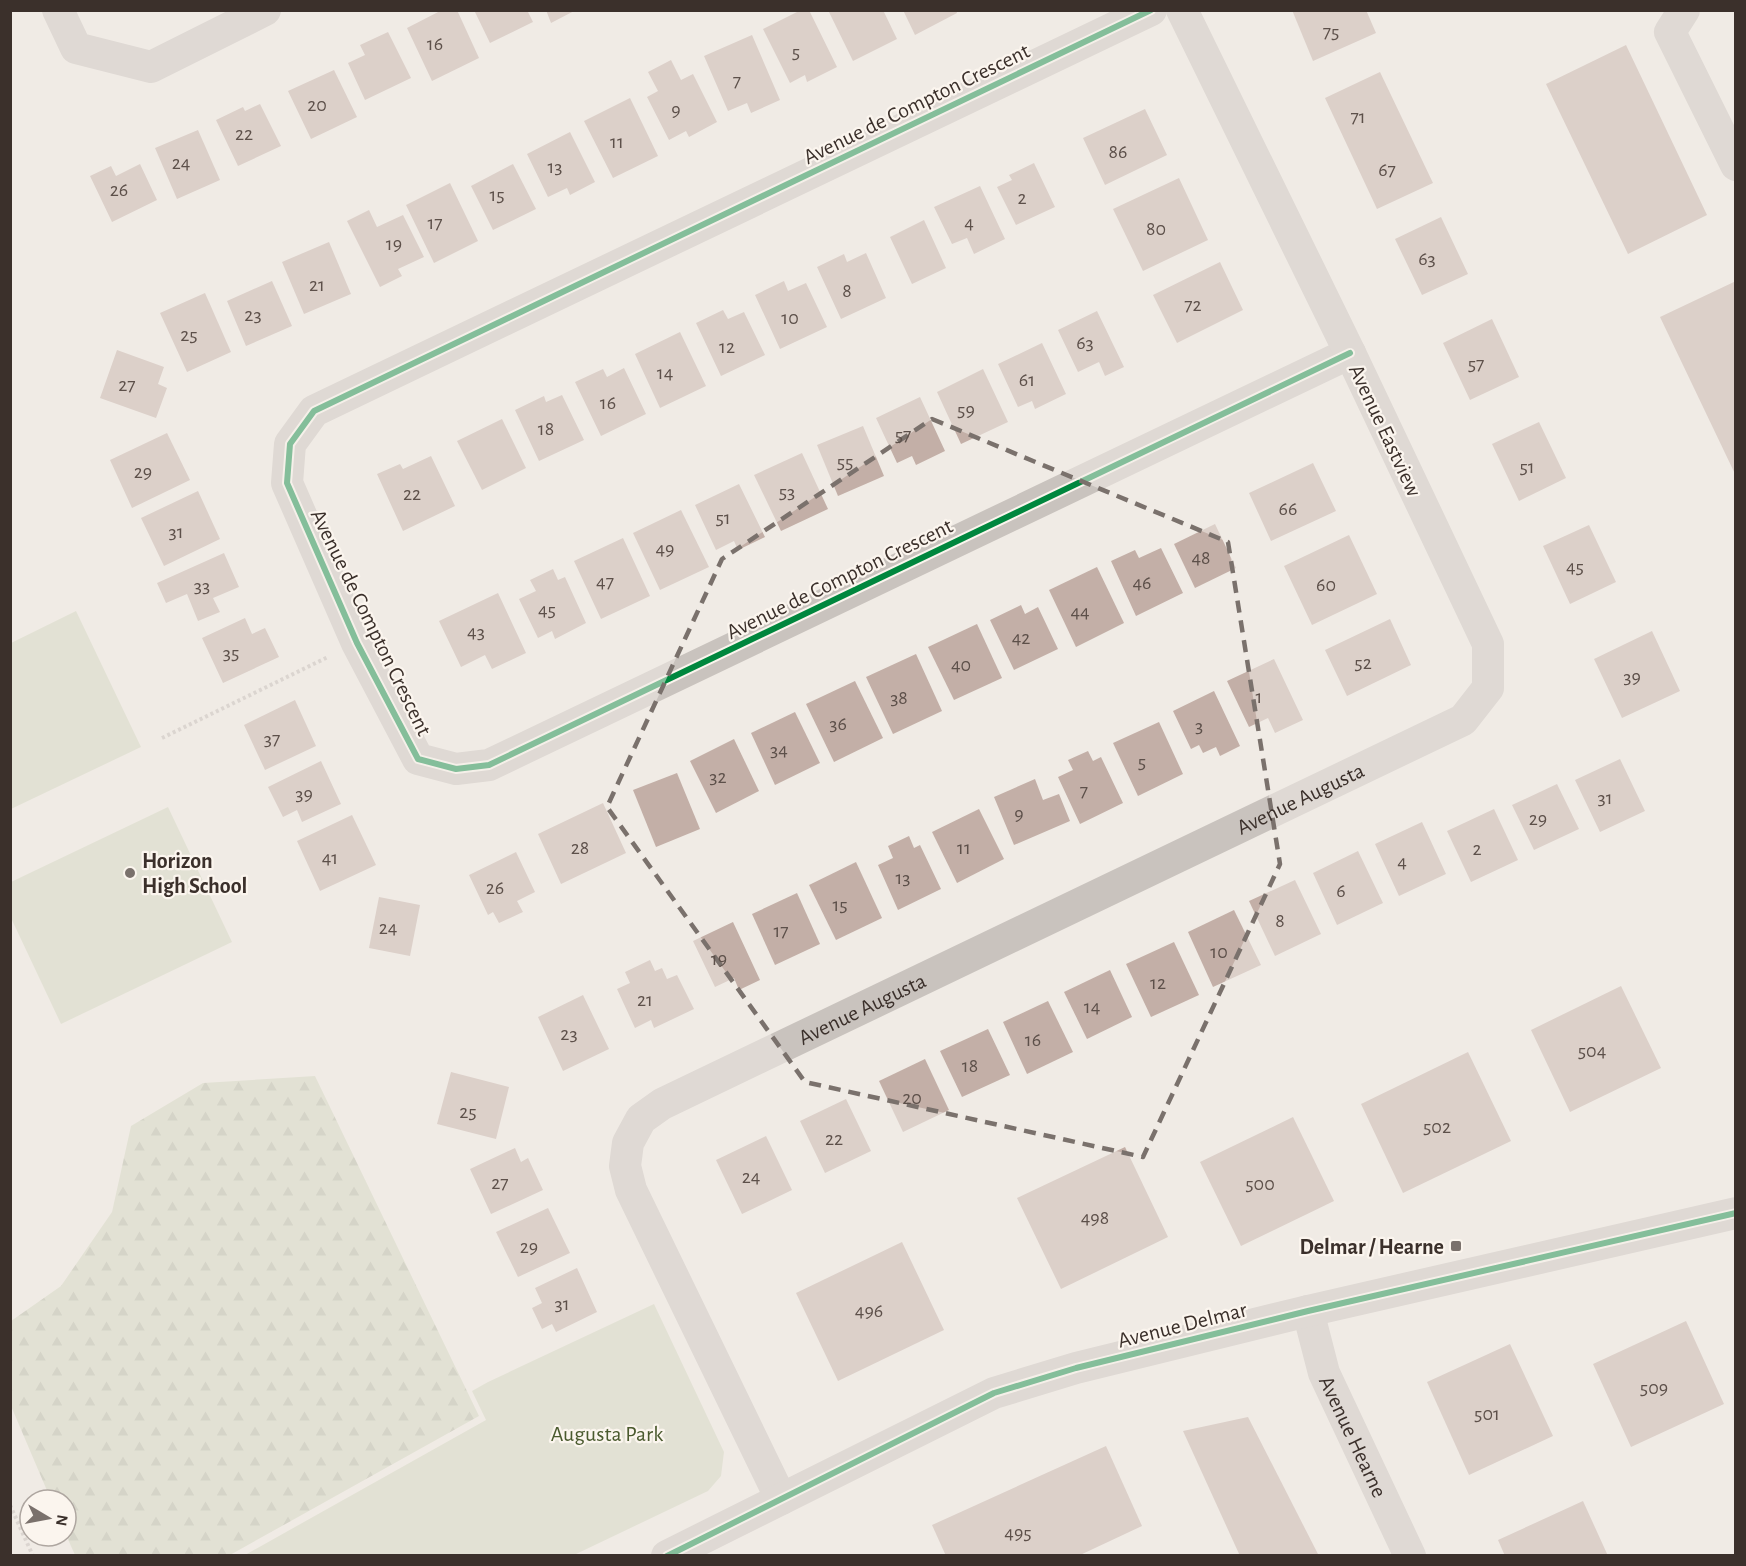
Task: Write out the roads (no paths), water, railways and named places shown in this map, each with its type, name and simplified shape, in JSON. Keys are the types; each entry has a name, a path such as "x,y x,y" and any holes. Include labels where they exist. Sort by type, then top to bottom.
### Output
{"street":[{"path":"58,10 76,48 151,67 265,10"},
{"name":"Avenue de Compton Crescent","path":"1151,10 314,411 290,444 287,483 357,643 418,759 456,769 489,765 1350,353"},
{"name":"Avenue Eastview","path":"1182,10 1350,353 1488,644 1488,688 1463,720"},
{"path":"1684,10 1670,33 1736,165"},
{"name":"Avenue Augusta","path":"781,1499 630,1190 625,1166 628,1143 641,1119 673,1099 1463,720"},
{"name":"Avenue Delmar","path":"667,1556 993,1393 1076,1368 1308,1311 1736,1213"},
{"name":"Avenue Hearne","path":"1308,1311 1323,1373 1410,1556"}],"place":[{"name":"Horizon High School","path":"130,873"},
{"name":"Delmar / Hearne","path":"1456,1246"}],"park label":[{"name":"Augusta Park","path":"607,1433"}]}
